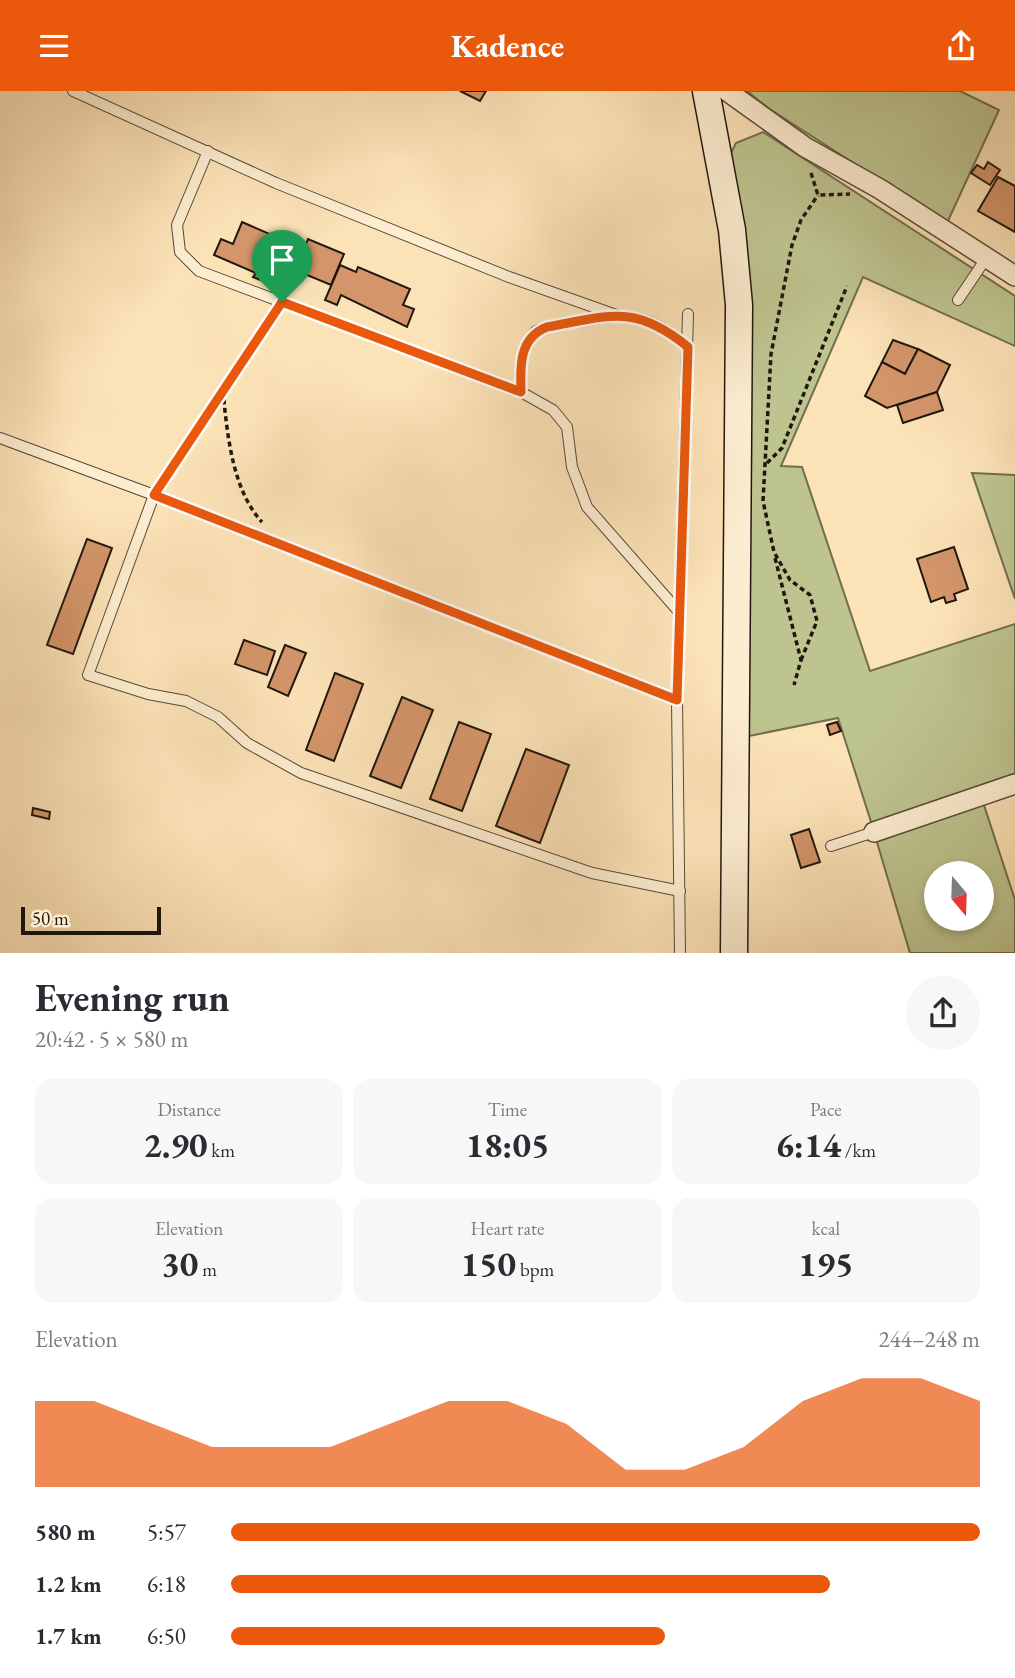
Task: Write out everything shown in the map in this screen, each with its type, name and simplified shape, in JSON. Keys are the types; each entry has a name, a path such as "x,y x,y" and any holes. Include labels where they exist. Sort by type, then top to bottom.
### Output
{"street":[{"path":"706,91 732,230 739,305 734,953"},
{"path":"727,91 805,146 1015,276"},
{"path":"874,832 1015,784"}],"lane":[{"path":"73,91 276,183 496,272 616,315"},
{"path":"208,151 177,225 180,252 199,271 521,392 553,410 567,427 572,467 587,507 680,613"},
{"path":"958,300 987,257"},
{"path":"680,953 677,700 688,314"},
{"path":"521,392 520,360 524,348 536,331 547,327 626,315 659,325 688,347"},
{"path":"0,438 154,495 677,700"},
{"path":"154,495 88,675 148,694 186,701 218,717 247,743 301,773 592,873 680,891"},
{"path":"831,846 874,832"}],"path":[{"path":"801,660 763,501 771,354 792,245 801,220 818,195"},
{"path":"765,464 782,448 847,286"},
{"path":"154,495 282,302"},
{"path":"223,391 228,443 239,479 256,516 285,546"},
{"path":"774,552 790,580 810,595 817,621 794,685"}],"green space":[{"path":"747,91 960,91 999,110 947,223 768,108"},
{"path":"763,132 1015,296 1015,346 863,277 781,466 802,467 870,671 1015,624 1015,778 872,825 838,718 744,737 728,159 736,143"},
{"path":"972,473 1015,475 1015,599"},
{"path":"983,802 1015,900 1015,953 910,953 876,839"}],"building":[{"path":"460,91 486,91 480,101"},
{"path":"988,162 1000,170 990,185 971,173 977,165 984,169"},
{"path":"998,177 1015,186 1015,232 978,211"},
{"path":"242,222 304,249 308,239 344,254 331,285 300,272 294,287 273,279 271,284 253,277 256,273 214,255 221,239 233,244"},
{"path":"340,265 356,272 358,267 410,289 403,305 414,309 407,327 341,295 337,305 325,300"},
{"path":"893,340 918,349 905,374 882,362"},
{"path":"918,349 950,365 937,392 887,408 865,396 882,362 905,374"},
{"path":"937,392 943,410 903,423 897,405"},
{"path":"87,539 112,548 73,654 47,645"},
{"path":"954,547 968,589 954,594 956,600 946,603 944,597 931,602 917,559"},
{"path":"244,640 275,651 267,675 235,664"},
{"path":"285,645 306,653 288,696 268,687"},
{"path":"335,673 363,684 334,761 306,750"},
{"path":"402,697 433,710 401,788 370,776"},
{"path":"459,722 491,734 462,811 430,799"},
{"path":"837,722 841,731 830,735 827,725"},
{"path":"526,749 569,765 540,843 496,826"},
{"path":"33,808 50,812 49,819 32,815"},
{"path":"809,829 820,862 801,868 791,835"}],"route":[{"path":"282,302 521,392 520,360 524,348 536,331 547,327 626,315 659,325 688,347 677,700 154,495 282,302"}]}
